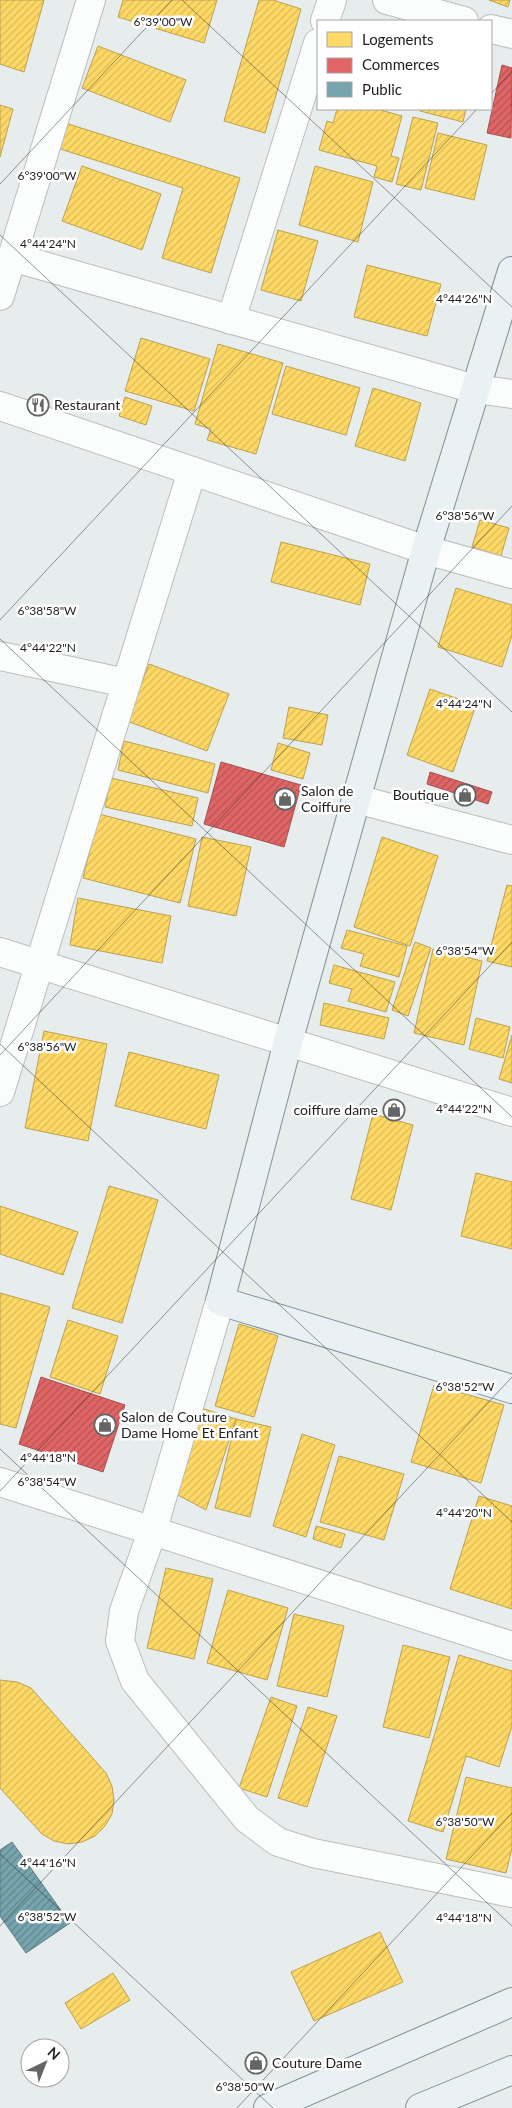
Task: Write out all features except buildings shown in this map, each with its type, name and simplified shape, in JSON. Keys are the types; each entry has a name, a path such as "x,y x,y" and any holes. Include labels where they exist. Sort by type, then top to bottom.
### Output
{"street":[{"path":"0,296 90,0"},
{"path":"325,20 332,0"},
{"path":"387,0 460,20"},
{"path":"492,28 512,34"},
{"path":"231,320 317,47"},
{"path":"12,257 475,390 512,394"},
{"path":"512,271 426,550 288,1042 220,1301 152,1532 124,1610 120,1641 135,1681 247,1819 278,1842 313,1854 512,1893"},
{"path":"0,406 426,550 512,574"},
{"path":"0,1092 192,471"},
{"path":"0,656 126,683"},
{"path":"356,799 512,840"},
{"path":"0,952 512,1112"},
{"path":"220,1301 512,1389"},
{"path":"0,1482 512,1646"},
{"path":"268,2108 512,2002"},
{"path":"420,2108 512,2070"}],"place":[{"name":"Restaurant","path":"38,405"},
{"name":"Boutique","path":"465,795"},
{"name":"Salon de Coiffure","path":"285,799"},
{"name":"coiffure dame","path":"394,1110"},
{"name":"Salon de Couture Dame Home Et Enfant","path":"105,1425"},
{"name":"Couture Dame","path":"256,2063"}]}
